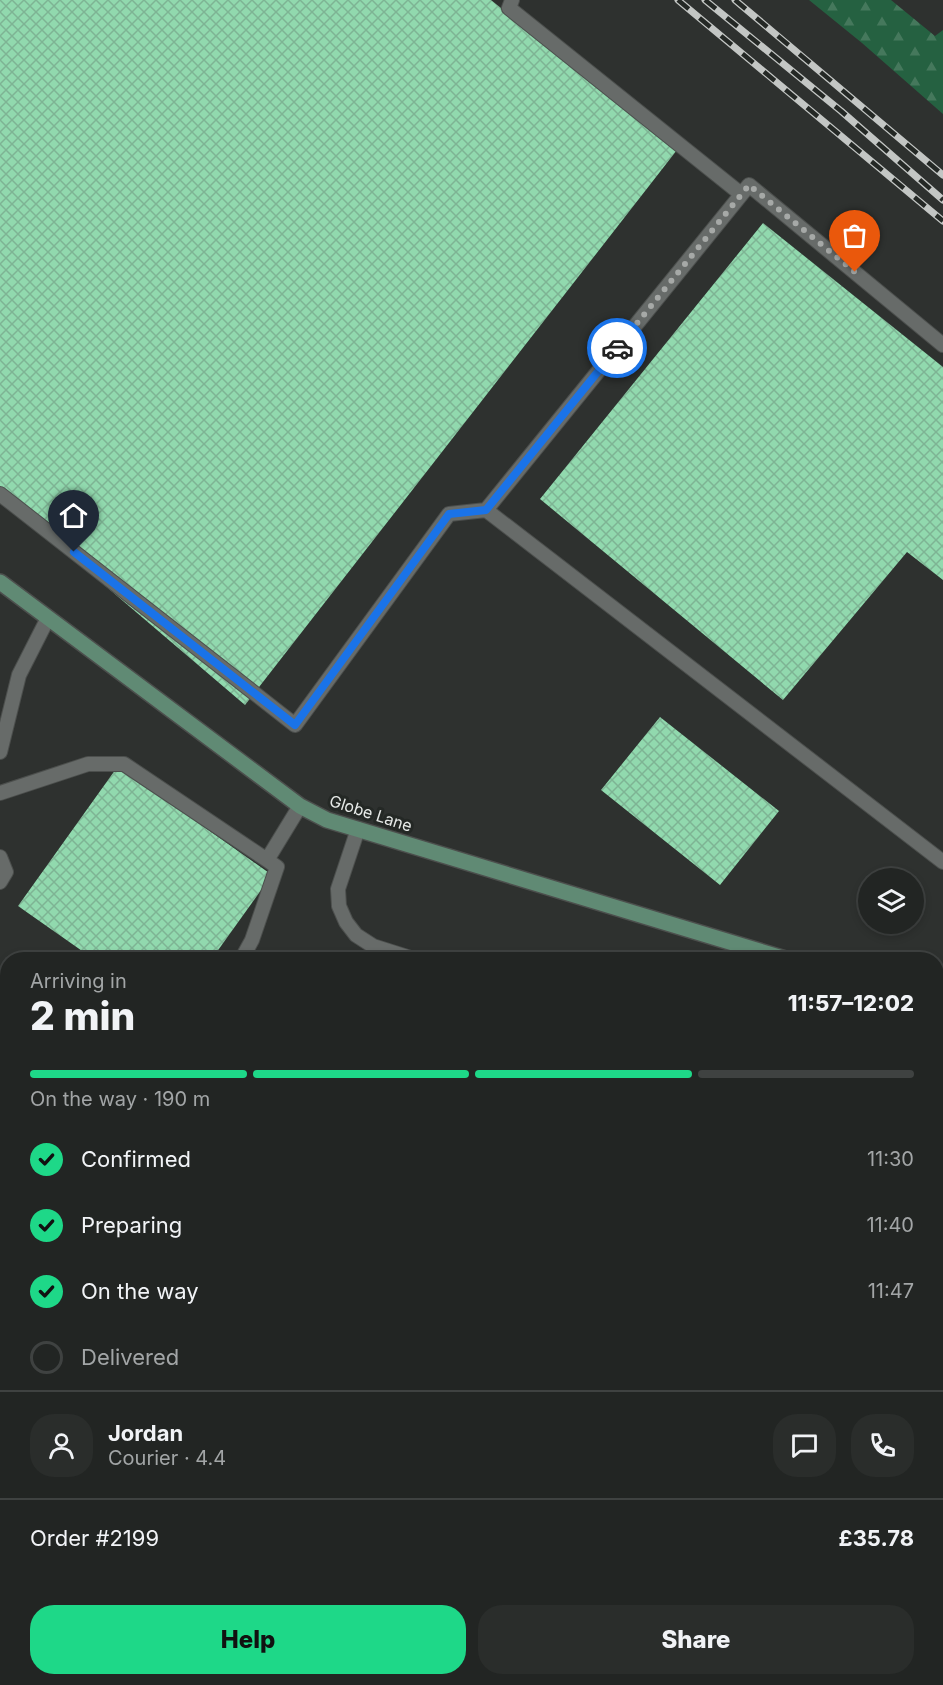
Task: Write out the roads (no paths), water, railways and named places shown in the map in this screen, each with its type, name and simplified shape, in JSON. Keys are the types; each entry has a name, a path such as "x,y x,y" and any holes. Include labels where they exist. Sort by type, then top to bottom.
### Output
{"street":[{"name":"Globe Lane","path":"0,582 300,806 327,820 763,952"}],"lane":[{"path":"512,0 508,8 741,194"},
{"path":"486,510 749,185 943,345"},
{"path":"0,494 295,725 449,514 486,510 943,862"},
{"path":"0,752 19,675 48,618"},
{"path":"0,793 88,764 124,764 277,867 252,940 245,952"},
{"path":"267,860 300,806"},
{"path":"358,829 338,889 339,906 346,922 356,935 373,946 392,952"},
{"path":"0,857 6,872 0,882"}],"railway":[{"path":"678,0 943,221"},
{"path":"705,0 841,111 943,200"},
{"path":"735,0 943,175"}]}
